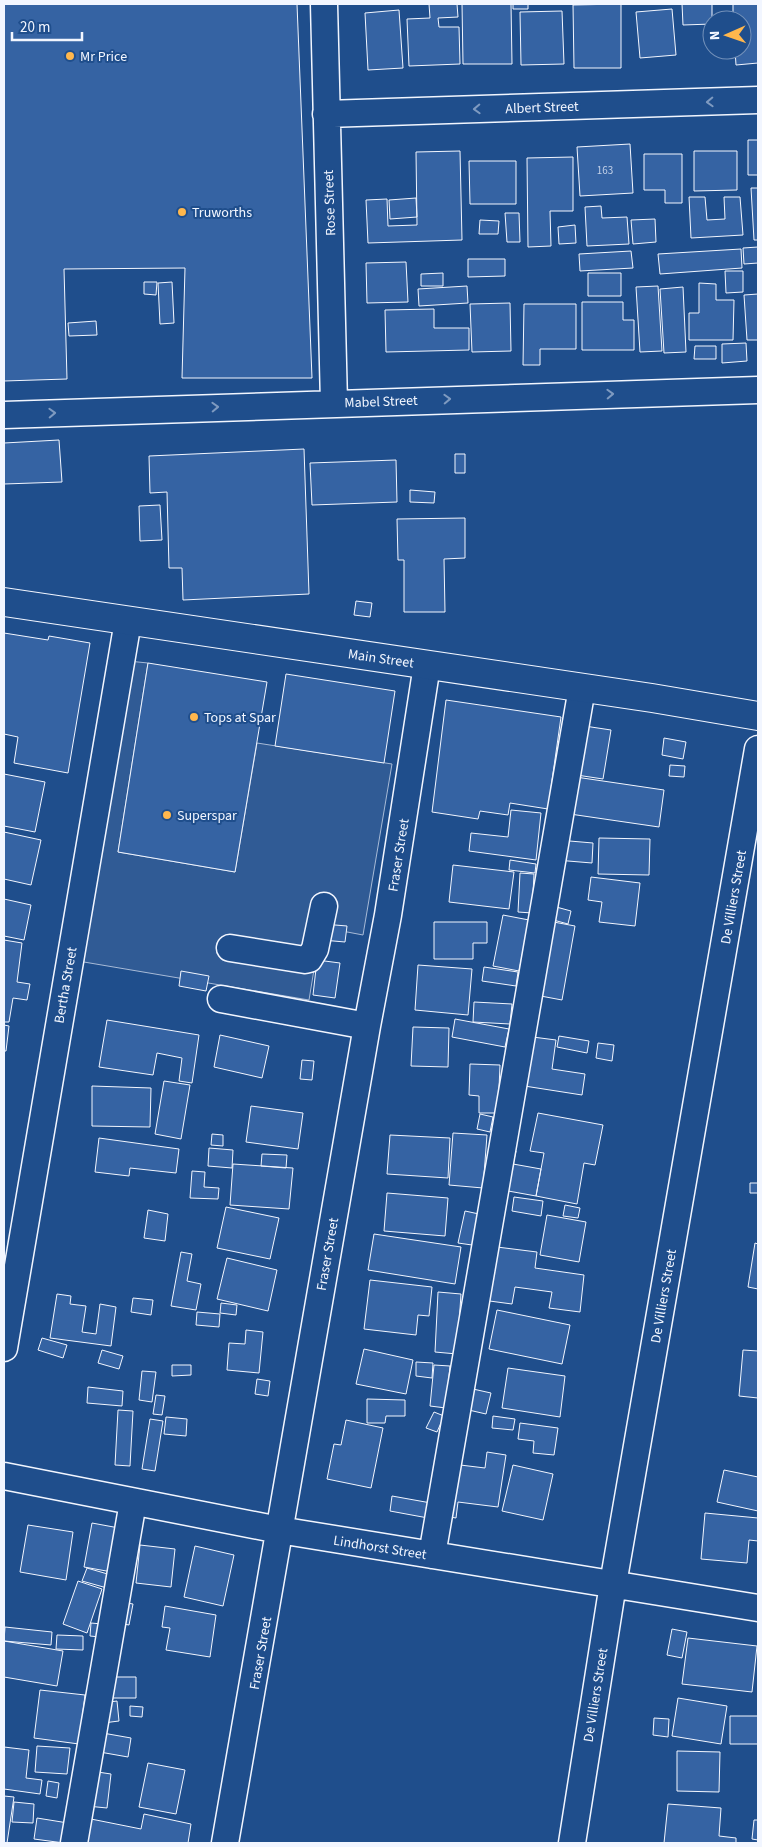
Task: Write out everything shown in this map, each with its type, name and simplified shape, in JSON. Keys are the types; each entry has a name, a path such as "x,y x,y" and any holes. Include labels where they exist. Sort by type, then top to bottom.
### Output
{"main road":[{"name":"Main Street","path":"4,602 758,716"}],"street":[{"name":"Rose Street","path":"324,4 334,403"},
{"name":"Albert Street","path":"326,114 758,100"},
{"name":"Mabel Street","path":"4,415 758,390"},
{"name":"Bertha Street","path":"4,1348 128,622"},
{"name":"Fraser Street","path":"226,1843 265,1625 279,1530 366,1026 388,915 427,665"},
{"path":"432,1555 582,688"},
{"name":"De Villiers Street","path":"572,1843 613,1584 758,749"},
{"path":"230,948 305,960 309,959 315,949 324,906"},
{"path":"220,1000 366,1026"},
{"name":"Lindhorst Street","path":"4,1476 279,1530 758,1608"},
{"path":"74,1843 133,1502"}],"shaded area":[{"path":"128,661 148,663 118,852 235,872 257,743 392,764 363,935 321,927 309,1000 78,961"}],"building":[{"path":"4,4 297,4 312,378 182,378 185,268 64,269 67,379 4,381"},
{"path":"429,4 457,4 458,17 438,18 439,27 459,27 460,64 409,66 407,19 430,18"},
{"path":"462,4 511,4 512,64 463,64"},
{"path":"513,4 528,4 528,9 513,9"},
{"path":"621,4 621,68 574,68 573,5"},
{"path":"682,4 712,4 712,10 702,10 702,24 683,25"},
{"path":"733,4 758,4 758,63 736,65 736,60 752,60 752,10 733,10"},
{"path":"672,9 676,55 640,58 636,12"},
{"path":"399,10 403,68 368,70 365,13"},
{"path":"562,11 564,64 521,65 520,12"},
{"path":"748,140 758,140 758,175 748,175"},
{"path":"630,144 633,193 580,196 577,147"},
{"path":"460,151 462,240 368,243 366,200 387,199 388,226 417,225 416,152"},
{"path":"694,151 737,151 737,190 694,191"},
{"path":"644,154 682,154 682,203 665,203 665,190 644,190"},
{"path":"573,157 573,211 550,211 551,246 528,247 527,158"},
{"path":"469,161 516,161 516,204 470,204"},
{"path":"751,188 758,188 758,240 754,240"},
{"path":"689,197 705,197 707,220 725,219 724,197 740,197 743,235 691,238"},
{"path":"416,198 417,217 390,219 389,200"},
{"path":"601,206 602,218 627,217 629,244 587,246 585,207"},
{"path":"505,213 519,213 520,242 507,242"},
{"path":"655,219 656,242 633,244 631,220"},
{"path":"480,220 499,221 498,234 479,234"},
{"path":"575,225 576,243 559,244 558,227"},
{"path":"758,247 758,263 744,264 743,248"},
{"path":"741,249 742,268 660,274 658,254"},
{"path":"631,251 633,268 580,271 579,254"},
{"path":"468,259 505,259 505,276 468,277"},
{"path":"406,262 408,302 367,303 366,263"},
{"path":"725,271 743,271 743,292 726,293"},
{"path":"443,273 443,286 421,286 421,274"},
{"path":"588,273 621,273 621,296 588,296"},
{"path":"144,282 157,282 156,295 144,294"},
{"path":"172,282 174,323 160,324 158,283"},
{"path":"699,283 716,284 716,300 734,300 733,340 689,340 689,313 699,313"},
{"path":"467,286 468,303 419,306 418,289"},
{"path":"658,286 662,351 640,352 636,287"},
{"path":"683,287 686,352 664,353 660,289"},
{"path":"758,294 758,340 747,340 744,295"},
{"path":"582,302 623,302 623,320 634,320 634,350 582,350"},
{"path":"510,303 511,351 472,352 470,304"},
{"path":"524,304 576,304 576,349 540,349 540,365 523,365"},
{"path":"434,309 434,328 469,328 469,350 386,352 385,310"},
{"path":"96,321 97,335 69,336 68,323"},
{"path":"746,343 747,361 722,363 722,344"},
{"path":"695,346 716,346 716,359 694,359"},
{"path":"59,440 62,482 4,484 4,443"},
{"path":"304,449 309,594 183,600 182,568 169,568 167,492 150,493 149,456"},
{"path":"455,454 465,454 465,473 455,473"},
{"path":"396,460 397,502 312,505 310,463"},
{"path":"410,490 435,492 434,503 410,502"},
{"path":"160,505 162,540 140,541 139,506"},
{"path":"465,518 465,558 444,559 445,612 404,612 404,560 398,560 397,519"},
{"path":"356,601 372,603 370,617 354,615"},
{"path":"4,633 48,640 49,636 90,643 68,773 14,763 18,737 4,734"},
{"path":"148,663 267,682 235,872 118,852"},
{"path":"286,674 395,691 384,763 275,746"},
{"path":"446,700 561,717 548,809 510,803 508,815 480,811 478,819 432,812"},
{"path":"578,725 611,730 603,779 570,774"},
{"path":"664,738 686,742 683,759 662,755"},
{"path":"670,765 685,766 684,777 669,776"},
{"path":"4,774 45,782 35,832 4,826"},
{"path":"569,776 664,790 659,827 563,813"},
{"path":"511,810 541,813 536,860 469,851 471,833 508,837"},
{"path":"4,832 41,840 31,885 4,879"},
{"path":"599,838 650,839 649,875 598,874"},
{"path":"558,840 593,843 592,863 556,860"},
{"path":"510,860 536,864 535,873 509,870"},
{"path":"453,865 514,872 509,909 449,902"},
{"path":"520,873 534,874 532,913 518,912"},
{"path":"591,877 640,883 635,926 599,922 602,902 588,900"},
{"path":"4,899 31,905 24,940 4,936"},
{"path":"549,905 571,911 568,924 546,918"},
{"path":"503,915 529,920 519,971 493,966"},
{"path":"543,920 575,926 562,1000 530,994"},
{"path":"434,922 487,922 487,943 473,943 473,959 434,959"},
{"path":"323,924 347,926 345,942 322,940"},
{"path":"4,940 22,943 17,982 30,984 27,1000 13,998 9,1022 4,1022"},
{"path":"317,960 340,963 335,998 313,995"},
{"path":"418,965 472,969 468,1015 415,1010"},
{"path":"484,967 518,972 516,986 482,981"},
{"path":"181,971 209,976 206,991 179,986"},
{"path":"474,1002 512,1004 510,1024 473,1022"},
{"path":"455,1019 509,1029 505,1047 452,1037"},
{"path":"107,1020 199,1035 192,1083 179,1081 182,1058 157,1053 153,1075 99,1067"},
{"path":"4,1025 9,1026 6,1051 4,1051"},
{"path":"413,1027 449,1028 448,1067 411,1066"},
{"path":"220,1035 269,1046 262,1078 214,1067"},
{"path":"525,1036 556,1040 552,1069 585,1074 582,1095 518,1085"},
{"path":"559,1036 589,1041 587,1053 557,1047"},
{"path":"598,1043 614,1045 612,1061 596,1058"},
{"path":"302,1060 314,1061 312,1080 300,1079"},
{"path":"470,1064 500,1065 498,1113 479,1113 479,1096 469,1095"},
{"path":"164,1081 190,1085 181,1139 155,1134"},
{"path":"92,1086 151,1088 150,1127 92,1126"},
{"path":"251,1106 303,1113 298,1149 246,1142"},
{"path":"538,1113 603,1125 595,1165 584,1163 577,1204 536,1196 544,1153 530,1151"},
{"path":"480,1114 493,1117 490,1132 477,1129"},
{"path":"453,1133 487,1135 483,1188 449,1185"},
{"path":"212,1134 223,1135 223,1146 211,1145"},
{"path":"390,1135 450,1138 448,1178 387,1174"},
{"path":"99,1138 179,1149 176,1173 130,1168 129,1176 95,1172"},
{"path":"209,1148 233,1150 232,1168 208,1166"},
{"path":"505,1149 516,1151 513,1164 541,1169 536,1196 497,1189"},
{"path":"262,1154 287,1155 286,1168 261,1166"},
{"path":"233,1164 293,1168 289,1209 230,1205"},
{"path":"192,1171 205,1172 204,1187 219,1188 218,1199 190,1198"},
{"path":"750,1183 758,1183 758,1193 750,1193"},
{"path":"387,1193 448,1198 445,1236 384,1231"},
{"path":"514,1197 543,1201 541,1216 512,1211"},
{"path":"565,1205 580,1208 578,1218 563,1216"},
{"path":"226,1207 279,1218 270,1259 217,1248"},
{"path":"148,1210 168,1214 165,1241 144,1238"},
{"path":"465,1211 479,1214 472,1245 458,1243"},
{"path":"547,1215 586,1222 579,1262 540,1255"},
{"path":"374,1234 461,1247 455,1284 368,1270"},
{"path":"755,1243 758,1244 758,1289 748,1287"},
{"path":"489,1246 537,1252 535,1268 584,1275 580,1312 549,1308 552,1292 515,1287 512,1304 482,1300"},
{"path":"181,1252 192,1254 187,1281 201,1284 196,1310 171,1306"},
{"path":"227,1258 277,1270 268,1311 217,1299"},
{"path":"370,1280 432,1287 429,1316 418,1315 416,1335 364,1329"},
{"path":"438,1292 461,1294 457,1354 435,1352"},
{"path":"57,1294 71,1296 70,1304 86,1306 82,1332 96,1334 100,1304 116,1307 111,1346 50,1338"},
{"path":"133,1298 153,1300 151,1315 131,1312"},
{"path":"221,1303 237,1305 236,1315 220,1313"},
{"path":"497,1310 570,1325 562,1364 489,1349"},
{"path":"197,1312 220,1314 219,1327 196,1325"},
{"path":"246,1330 263,1332 259,1373 227,1370 229,1343 245,1344"},
{"path":"42,1338 67,1345 63,1358 38,1350"},
{"path":"364,1349 413,1360 406,1394 356,1384"},
{"path":"102,1350 123,1356 119,1369 98,1363"},
{"path":"743,1350 758,1351 758,1398 739,1396"},
{"path":"416,1362 433,1363 432,1378 416,1376"},
{"path":"172,1365 191,1365 191,1375 172,1376"},
{"path":"434,1365 450,1366 446,1408 430,1406"},
{"path":"508,1368 565,1376 560,1417 502,1408"},
{"path":"142,1371 156,1372 152,1402 139,1400"},
{"path":"257,1379 270,1381 268,1396 255,1394"},
{"path":"88,1387 123,1391 122,1406 87,1403"},
{"path":"464,1387 491,1393 486,1414 460,1408"},
{"path":"156,1395 165,1396 162,1415 153,1414"},
{"path":"367,1399 405,1400 405,1416 386,1416 385,1423 367,1423"},
{"path":"118,1410 133,1411 130,1466 115,1465"},
{"path":"434,1412 444,1416 437,1432 426,1428"},
{"path":"493,1416 515,1419 513,1430 492,1428"},
{"path":"166,1417 187,1419 186,1436 164,1434"},
{"path":"150,1419 163,1421 155,1471 142,1469"},
{"path":"346,1420 383,1428 371,1488 327,1479 334,1444 341,1445"},
{"path":"520,1423 558,1428 554,1455 533,1453 534,1441 518,1439"},
{"path":"487,1452 506,1455 498,1507 458,1502 456,1518 444,1516 452,1464 485,1468"},
{"path":"513,1465 553,1474 543,1520 502,1511"},
{"path":"724,1470 758,1477 758,1511 717,1502"},
{"path":"392,1496 431,1503 428,1518 390,1511"},
{"path":"705,1513 758,1518 758,1541 749,1540 747,1563 701,1559"},
{"path":"92,1523 119,1528 112,1572 84,1567"},
{"path":"28,1525 73,1532 66,1580 20,1572"},
{"path":"140,1545 175,1549 171,1587 136,1583"},
{"path":"195,1546 234,1555 223,1606 184,1597"},
{"path":"87,1568 111,1575 107,1588 82,1581"},
{"path":"78,1581 102,1589 87,1633 63,1624"},
{"path":"121,1602 133,1604 129,1625 118,1623"},
{"path":"165,1606 216,1615 210,1657 166,1650 170,1628 162,1627"},
{"path":"91,1623 102,1624 100,1637 90,1636"},
{"path":"5,1627 52,1632 51,1645 4,1641"},
{"path":"672,1629 687,1632 682,1658 667,1655"},
{"path":"57,1635 83,1636 83,1650 56,1649"},
{"path":"688,1638 757,1646 752,1692 682,1684"},
{"path":"4,1641 63,1651 57,1686 4,1677"},
{"path":"108,1677 136,1677 136,1698 108,1698"},
{"path":"40,1690 85,1695 79,1744 34,1738"},
{"path":"678,1698 727,1706 721,1744 672,1736"},
{"path":"117,1701 119,1721 103,1723 101,1703"},
{"path":"130,1706 143,1707 142,1717 130,1716"},
{"path":"730,1716 758,1716 758,1744 730,1744"},
{"path":"654,1718 669,1719 668,1737 653,1735"},
{"path":"97,1732 131,1738 128,1757 94,1751"},
{"path":"37,1746 70,1748 67,1774 35,1772"},
{"path":"4,1747 29,1750 26,1778 42,1780 40,1794 4,1789"},
{"path":"677,1751 720,1752 719,1792 677,1791"},
{"path":"148,1763 185,1770 176,1814 139,1807"},
{"path":"91,1771 111,1774 107,1808 87,1806"},
{"path":"48,1781 59,1783 57,1798 46,1796"},
{"path":"4,1796 14,1797 7,1843 4,1843"},
{"path":"14,1802 34,1804 33,1823 12,1822"},
{"path":"668,1804 721,1808 719,1836 736,1838 736,1843 664,1843"},
{"path":"144,1814 191,1824 188,1843 81,1843 86,1818 141,1829"},
{"path":"37,1818 68,1823 64,1843 34,1839"},
{"path":"754,1820 758,1820 758,1840 752,1839"}],"place":[{"name":"Mr Price","path":"70,56"},
{"name":"Truworths","path":"182,212"},
{"name":"Tops at Spar","path":"194,717"},
{"name":"Superspar","path":"167,815"}]}
